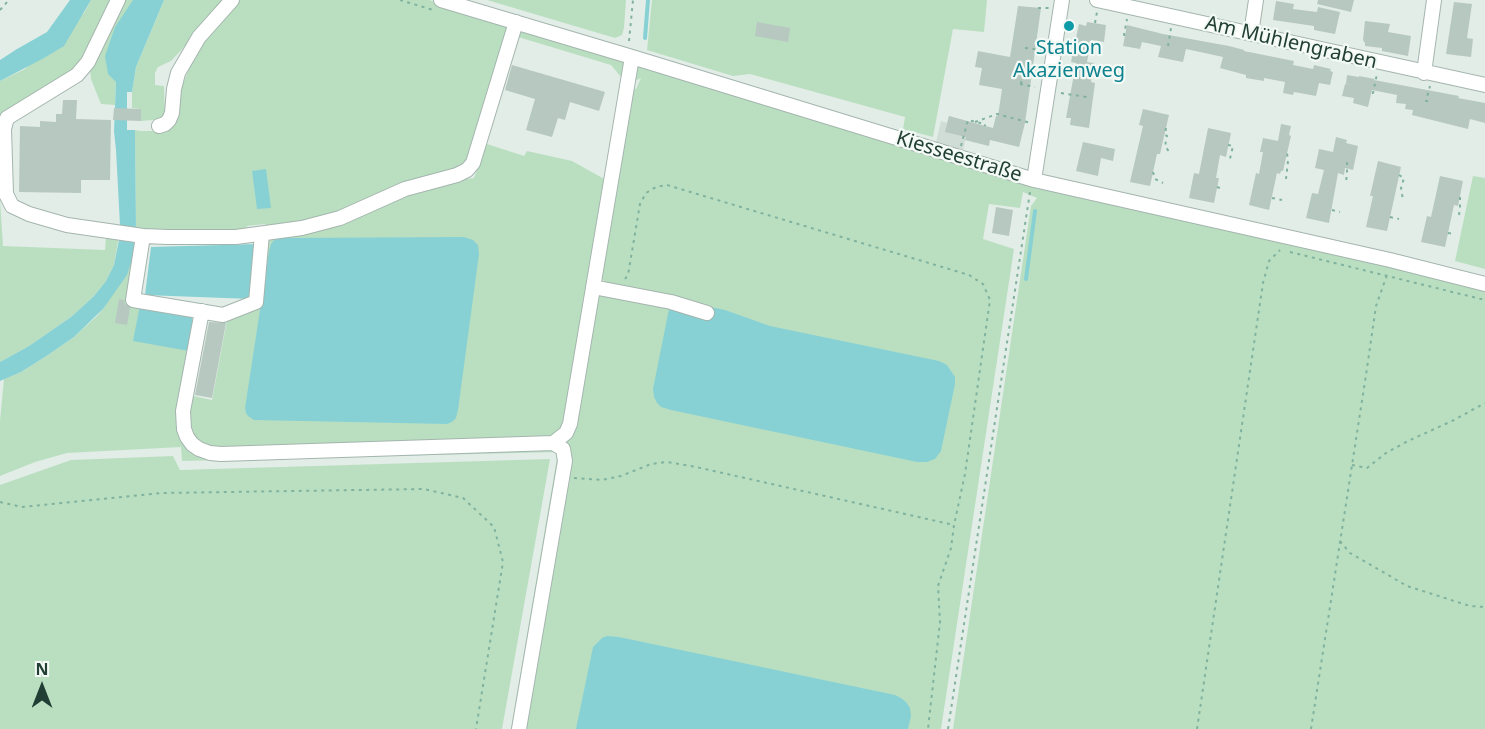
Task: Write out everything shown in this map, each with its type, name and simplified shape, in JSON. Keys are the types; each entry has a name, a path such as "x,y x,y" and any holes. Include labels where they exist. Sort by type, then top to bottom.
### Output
{"street":[{"path":"118,0 88,62 77,75 7,118 4,129 6,194 12,206 29,214 68,225 140,236 236,237 302,228 340,218 405,189 457,175 467,170 473,163 516,22"},
{"path":"159,126 170,120 178,73 199,37 232,0"},
{"name":"Kiesseestraße","path":"441,0 958,157 1032,186 1390,260 1485,284"},
{"path":"1032,186 1062,0"},
{"name":"Am Mühlengraben","path":"1097,0 1485,85"},
{"path":"1251,34 1256,0"},
{"path":"1428,74 1434,0"},
{"path":"554,443 566,433 570,424 630,57"},
{"path":"140,236 133,300 223,315 256,302 262,234"},
{"path":"593,287 671,302 707,313"},
{"path":"202,311 183,411 187,437 199,449 221,454 554,443 563,449 565,461 519,729"}],"path":[{"path":"0,10 9,0"},
{"path":"630,57 633,0"},
{"path":"1125,35 1130,7"},
{"path":"1168,46 1173,17"},
{"path":"1025,48 1054,52"},
{"path":"1372,93 1380,63"},
{"path":"1428,74 1426,101 1428,101"},
{"path":"1021,84 1022,76"},
{"path":"975,122 996,114 1043,125"},
{"path":"958,157 968,120 985,124 985,126"},
{"path":"1166,128 1165,146 1170,153"},
{"path":"1228,145 1233,146 1229,163"},
{"path":"1286,179 1287,153"},
{"path":"1346,163 1346,184"},
{"path":"1153,172 1155,179 1163,183"},
{"path":"1399,175 1404,178 1401,188 1403,200"},
{"path":"610,290 622,284 628,275 640,204 646,193 656,187 667,185 969,275 983,284 990,300 965,474 951,548 938,586 940,622 928,729"},
{"path":"948,729 1032,186"},
{"path":"1217,187 1223,189"},
{"path":"1459,215 1460,196"},
{"path":"1272,198 1282,200"},
{"path":"1332,210 1340,212"},
{"path":"1390,217 1399,219"},
{"path":"1448,233 1454,234"},
{"path":"1197,729 1263,283 1269,261 1280,250"},
{"path":"1291,252 1485,300"},
{"path":"1311,729 1376,306 1387,275"},
{"path":"1352,465 1367,468 1386,453 1485,403"},
{"path":"562,477 602,480 621,476 651,464 667,462 954,525"},
{"path":"0,502 22,507 162,493 424,489 463,498 494,527 503,562 476,729"},
{"path":"1340,541 1350,553 1407,586 1470,606 1485,607"}],"shaded area":[{"path":"949,116 965,121 966,136 963,151 936,142 941,121 947,123"}],"green space":[{"path":"91,0 111,0 76,69 22,100 0,117 0,81 25,69 84,13"},
{"path":"121,0 133,0 116,82 115,105 101,104 91,79 90,70"},
{"path":"164,0 228,0 171,61 158,67 155,73 155,85 164,86 165,119 141,121 141,109 132,108 136,67"},
{"path":"236,0 429,0 650,66 1022,183 1393,265 1485,289 1485,729 953,729 1031,206 1037,198 1023,192 1020,208 989,204 983,239 1014,249 941,729 522,729 569,459 560,443 593,300 608,284 598,273 632,88 636,89 641,78 635,81 621,77 611,65 518,37 499,57 464,167 349,210 266,230 265,224 247,226 246,232 136,232 135,130 155,131 168,128 179,93 201,41"},
{"path":"487,0 626,0 624,28 622,35 615,38"},
{"path":"652,0 987,0 984,32 953,29 933,137 903,129 905,117 750,74 733,76 647,50"},
{"path":"487,144 524,156 527,151 572,161 608,181 569,415 557,437 213,450 190,436 189,395 212,400 227,320 258,304 266,240 397,197 474,178"},
{"path":"1473,176 1485,178 1485,269 1455,261"},
{"path":"0,200 3,246 105,250 106,235 119,236 114,265 106,281 94,296 71,317 29,346 0,362"},
{"path":"136,239 132,301 189,351 181,411 195,453 554,447 561,452 516,729 511,729 558,452 182,461 181,447 67,453 35,462 0,476 0,421 4,379 21,372 48,355 74,337 97,316 103,309"},
{"path":"173,456 180,470 550,459 502,729 0,729 0,485 71,460"}],"water":[{"path":"70,0 91,0 64,46 0,81 0,60 47,32"},
{"path":"133,0 164,0 136,67 132,92 127,92 127,130 135,130 136,229 133,257 127,275 103,309 74,337 21,372 0,381 0,362 29,346 71,317 94,296 106,281 114,265 120,225 114,131 116,82 108,74 105,56 115,27"},
{"path":"266,169 271,208 257,209 252,171"},
{"path":"464,237 473,240 478,245 479,254 458,410 452,422 447,424 254,420 248,416 245,408 269,251 274,240 280,238"},
{"path":"257,244 251,299 145,295 151,247"},
{"path":"671,299 725,310 770,326 939,361 947,365 955,377 955,384 941,451 935,459 917,462 661,407 654,397 653,389"},
{"path":"140,305 193,314 192,320 195,320 189,351 133,341"},
{"path":"607,636 895,695 906,702 910,708 908,729 576,729 593,647"}],"building":[{"path":"1318,0 1354,0 1351,12 1317,4"},
{"path":"1276,1 1294,4 1293,9 1317,12 1318,7 1340,12 1335,34 1314,30 1314,26 1273,20"},
{"path":"1454,2 1472,4 1467,38 1473,39 1471,57 1446,54"},
{"path":"1018,6 1041,8 1025,123 1019,147 990,140 989,146 945,132 949,116 993,128 996,116 998,116 1002,89 979,85 982,68 975,67 978,51 1010,57"},
{"path":"1365,21 1390,24 1388,32 1411,36 1408,56 1382,51 1382,48 1365,46 1363,40"},
{"path":"757,22 790,28 788,42 755,36"},
{"path":"1087,22 1106,25 1104,42 1091,40 1087,62 1094,63 1091,82 1095,83 1089,128 1070,125 1071,118 1066,118 1076,63 1071,62 1079,24 1086,26"},
{"path":"1127,25 1294,61 1293,65 1313,69 1314,65 1331,69 1330,71 1333,72 1330,85 1319,83 1316,96 1294,92 1293,95 1283,93 1285,82 1264,78 1264,81 1246,78 1246,75 1220,68 1223,57 1186,49 1183,62 1158,57 1161,46 1142,42 1140,49 1123,46"},
{"path":"512,65 605,92 599,111 570,102 565,120 558,118 552,137 526,130 535,99 505,90"},
{"path":"1347,75 1485,103 1485,123 1470,119 1468,129 1412,115 1413,110 1405,109 1406,104 1396,103 1397,95 1372,90 1368,107 1353,103 1354,98 1342,96 1345,84 1357,86 1346,84"},
{"path":"63,100 77,100 76,119 111,120 110,180 81,180 81,193 19,192 20,126 40,127 40,121 56,122 56,114 62,114"},
{"path":"114,108 141,109 141,121 113,120"},
{"path":"1143,109 1169,115 1150,186 1130,182 1143,126 1139,125"},
{"path":"1281,124 1291,126 1289,135 1291,136 1283,171 1280,174 1277,173 1269,210 1249,205 1256,173 1259,174 1263,138 1278,141"},
{"path":"1208,128 1231,133 1226,157 1220,155 1216,178 1219,178 1214,203 1189,198 1194,173 1199,174"},
{"path":"1336,137 1358,146 1353,170 1345,168 1344,175 1338,173 1329,223 1306,218 1312,193 1318,194 1324,170 1315,168 1319,149 1333,152"},
{"path":"1083,142 1115,149 1113,161 1101,158 1098,176 1076,171"},
{"path":"1378,161 1401,167 1387,231 1366,227"},
{"path":"1440,176 1463,181 1458,206 1454,205 1445,247 1421,242 1427,216 1431,217"},
{"path":"996,207 1013,210 1009,236 992,233"},
{"path":"119,299 124,300 130,308 127,325 115,323"},
{"path":"209,322 226,323 212,398 195,395"}],"waterway":[{"path":"645,38 648,0"},
{"path":"1026,279 1035,211"}],"place":[{"name":"Station Akazienweg","path":"1069,26"}]}
